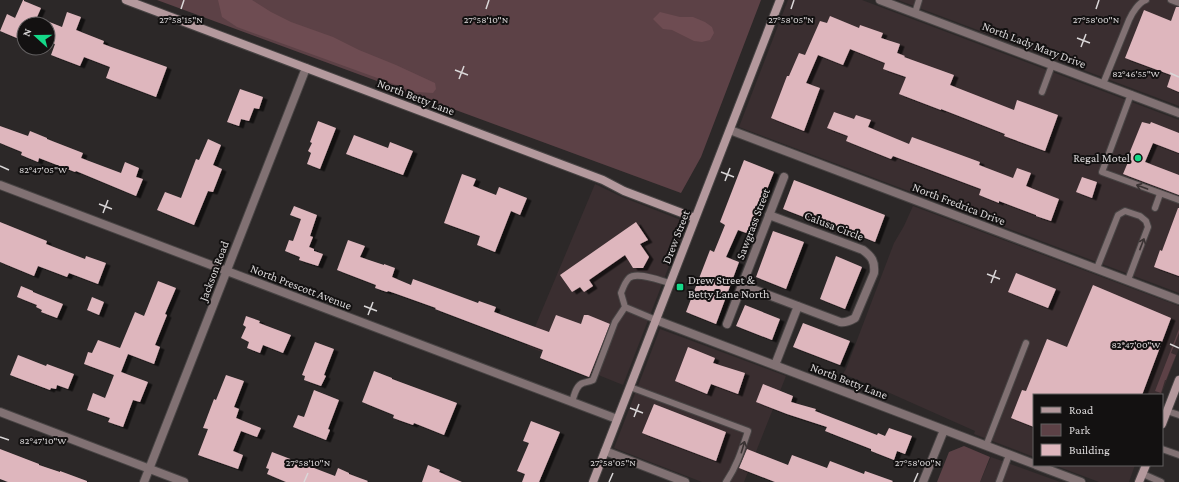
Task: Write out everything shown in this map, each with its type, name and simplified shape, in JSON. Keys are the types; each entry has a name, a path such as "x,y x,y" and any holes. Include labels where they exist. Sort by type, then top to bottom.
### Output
{"street":[{"name":"North Betty Lane","path":"126,0 603,180 624,192 696,218"},
{"name":"Drew Street","path":"593,482 780,0"},
{"name":"North Lady Mary Drive","path":"880,0 1179,113"},
{"name":"Jackson Road","path":"144,482 306,68"},
{"name":"North Fredrica Drive","path":"730,130 1179,300"},
{"name":"Sawgrass Street","path":"727,324 784,177"},
{"name":"North Prescott Avenue","path":"0,185 226,272 617,419"},
{"name":"Calusa Circle","path":"742,286 840,322 845,322 855,318 858,313 874,273 873,260 869,254 863,250 769,215"},
{"path":"775,365 798,306"},
{"name":"North Betty Lane","path":"656,320 1033,464"},
{"path":"1163,421 1179,380"},
{"path":"0,412 184,482"},
{"path":"924,482 944,430"},
{"path":"605,452 684,482"},
{"name":"North Betty Lane","path":"1038,466 1081,482"},
{"path":"1139,482 1146,466"}],"lane":[{"path":"915,13 919,0"},
{"path":"1103,84 1132,14 1143,1 1146,0"},
{"path":"1171,0 1179,2"},
{"path":"1042,92 1052,65"},
{"path":"1131,94 1102,172 1179,200"},
{"path":"1155,208 1160,194"},
{"path":"1096,268 1118,215 1125,211 1140,216 1146,221 1148,227 1128,280"},
{"path":"572,402 579,386 593,380 615,322 625,307 621,293 628,279 634,275 670,283"},
{"path":"625,307 656,320"},
{"path":"986,446 1026,343"},
{"path":"630,387 748,431 740,457 726,482"},
{"path":"1167,411 1179,415"},
{"path":"1163,449 1179,455"},
{"path":"999,482 1009,455"},
{"path":"1143,474 1161,482"}],"shaded area":[{"path":"218,0 252,0 291,22 333,37 435,83 436,89 433,93 416,92 237,27 222,17"},
{"path":"788,0 862,0 1179,120 1179,293 739,127"},
{"path":"898,0 1179,0 1179,106"},
{"path":"660,12 680,17 693,17 712,27 714,33 710,40 702,42 694,41 672,30 663,29 653,19"},
{"path":"595,184 622,197 686,222 623,385 527,346"},
{"path":"913,206 1179,306 1179,349 1161,394 1033,394 1033,457 974,434 975,431 843,374 894,243"},
{"path":"660,329 786,376 744,482 702,482 614,448"},
{"path":"991,457 1060,482 980,482"},
{"path":"1057,466 1135,466 1129,482 1099,482"}],"green space":[{"path":"157,0 761,0 701,157 681,193"},
{"path":"1179,329 1179,333 1171,353 1176,355 1161,393 1155,391"},
{"path":"964,446 990,457 980,482 937,482 949,452"}],"building":[{"path":"23,0 41,8 37,16 16,16 16,38 0,31 7,14 15,18"},
{"path":"1176,7 1179,7 1179,92 1167,87 1171,75 1125,58 1144,10 1171,21"},
{"path":"67,12 81,17 76,30 104,41 103,44 167,67 156,97 106,78 110,67 84,57 80,66 54,56 56,56 56,25 62,27"},
{"path":"830,16 859,28 860,25 883,33 881,38 900,44 897,53 905,56 904,57 954,75 950,85 1014,110 1017,100 1058,115 1045,151 1004,136 1005,134 941,109 899,94 906,77 883,69 885,63 850,49 843,65 818,55 806,83 820,88 804,131 771,118 787,76 789,76 799,53 805,55 820,21 827,23"},
{"path":"240,89 263,97 259,109 254,108 249,121 241,119 239,126 227,122"},
{"path":"834,112 854,119 856,115 871,120 868,127 909,144 912,137 980,162 979,165 1013,178 1017,168 1031,173 1026,186 1059,199 1051,221 979,195 981,189 893,156 891,159 846,141 848,136 827,128"},
{"path":"318,121 336,128 320,169 307,164 311,153 308,151 312,143 310,142"},
{"name":"Regal Motel","path":"1142,122 1150,124 1151,122 1179,133 1179,153 1153,143 1145,162 1179,175 1179,195 1123,174 1131,155 1129,154"},
{"path":"0,126 28,136 30,131 83,153 81,158 121,173 125,162 139,168 136,177 143,179 136,196 76,171 75,172 39,158 38,162 21,155 22,152 0,143"},
{"path":"354,135 388,148 390,142 413,151 403,175 346,154"},
{"path":"208,139 221,145 213,165 222,169 213,192 208,191 194,225 157,210 165,192 181,198 196,159 199,160"},
{"path":"744,160 774,172 749,234 738,230 726,257 739,262 716,324 686,312 710,250 714,252 725,225 720,222"},
{"path":"462,174 476,179 473,186 496,195 499,187 527,198 520,215 511,211 495,252 477,245 480,236 444,223"},
{"path":"1082,177 1097,182 1092,198 1076,192"},
{"path":"794,180 885,215 875,242 823,221 822,224 783,209"},
{"path":"294,206 317,215 310,236 313,237 309,247 314,249 314,251 323,254 318,266 299,260 300,257 285,251 289,240 293,241 301,219 290,215"},
{"path":"1178,208 1179,276 1154,267 1160,250 1162,251"},
{"path":"0,222 47,241 46,244 85,259 86,256 106,263 98,284 69,273 67,277 38,266 34,276 0,262"},
{"path":"636,222 648,240 640,244 649,257 643,268 633,268 625,255 589,280 593,286 584,292 580,287 572,292 560,275"},
{"path":"773,231 804,242 786,289 756,277"},
{"path":"348,240 365,246 360,257 395,268 392,277 411,285 413,279 478,303 479,301 496,307 494,312 549,332 556,315 581,324 584,315 588,315 610,324 589,377 540,358 543,350 435,309 436,308 375,288 376,285 337,270"},
{"path":"836,256 862,267 845,309 820,299"},
{"path":"1016,273 1056,289 1048,308 1008,292"},
{"path":"158,281 176,288 165,314 167,315 155,345 160,347 154,364 128,354 121,372 148,382 140,402 133,400 123,427 108,422 110,418 87,410 93,393 105,398 114,375 84,364 88,352 92,353 98,340 120,348 135,312 144,316"},
{"path":"1093,285 1171,318 1142,394 1033,394 1033,427 1011,418 1022,390 1026,391 1047,339 1067,347"},
{"path":"21,286 63,304 57,318 41,312 42,310 36,307 37,305 17,297"},
{"path":"92,297 104,302 99,315 87,310"},
{"path":"745,305 780,319 772,340 736,326"},
{"path":"246,316 260,321 259,323 291,335 283,353 263,345 260,353 247,348 249,342 241,338 246,327 243,325"},
{"path":"803,323 850,341 840,365 793,347"},
{"path":"315,342 334,349 324,375 326,376 321,386 304,380 305,376 302,375"},
{"path":"688,347 715,358 713,363 745,373 738,394 711,384 707,394 675,381"},
{"path":"18,355 46,366 47,364 74,374 68,389 57,385 56,389 51,388 50,390 10,375"},
{"path":"374,371 457,403 444,435 414,423 413,425 393,418 394,415 362,402"},
{"path":"226,375 244,381 234,407 239,409 236,418 261,428 257,437 241,431 233,451 243,455 238,469 198,455 208,429 203,428 214,399 216,400"},
{"path":"763,384 793,396 791,402 816,409 815,411 877,435 878,433 885,436 889,428 912,436 905,454 897,451 894,460 871,451 871,449 825,431 827,427 756,402"},
{"path":"314,390 339,400 328,429 330,430 326,440 293,427 298,415 304,417"},
{"path":"654,404 726,432 716,461 642,433"},
{"path":"531,421 560,432 539,482 522,482 525,474 517,471 529,443 523,441"},
{"path":"0,449 87,482 8,482 0,479"},
{"path":"747,449 788,465 792,455 827,468 830,461 864,474 865,471 893,481 775,482 739,468"},
{"path":"272,452 335,476 338,468 368,481 286,482 267,474 269,469 266,468"},
{"path":"428,465 440,470 439,472 462,482 422,482"}],"place":[{"name":"Regal Motel","path":"1138,158"},
{"name":"Drew Street & Betty Lane North","path":"680,287"}]}
